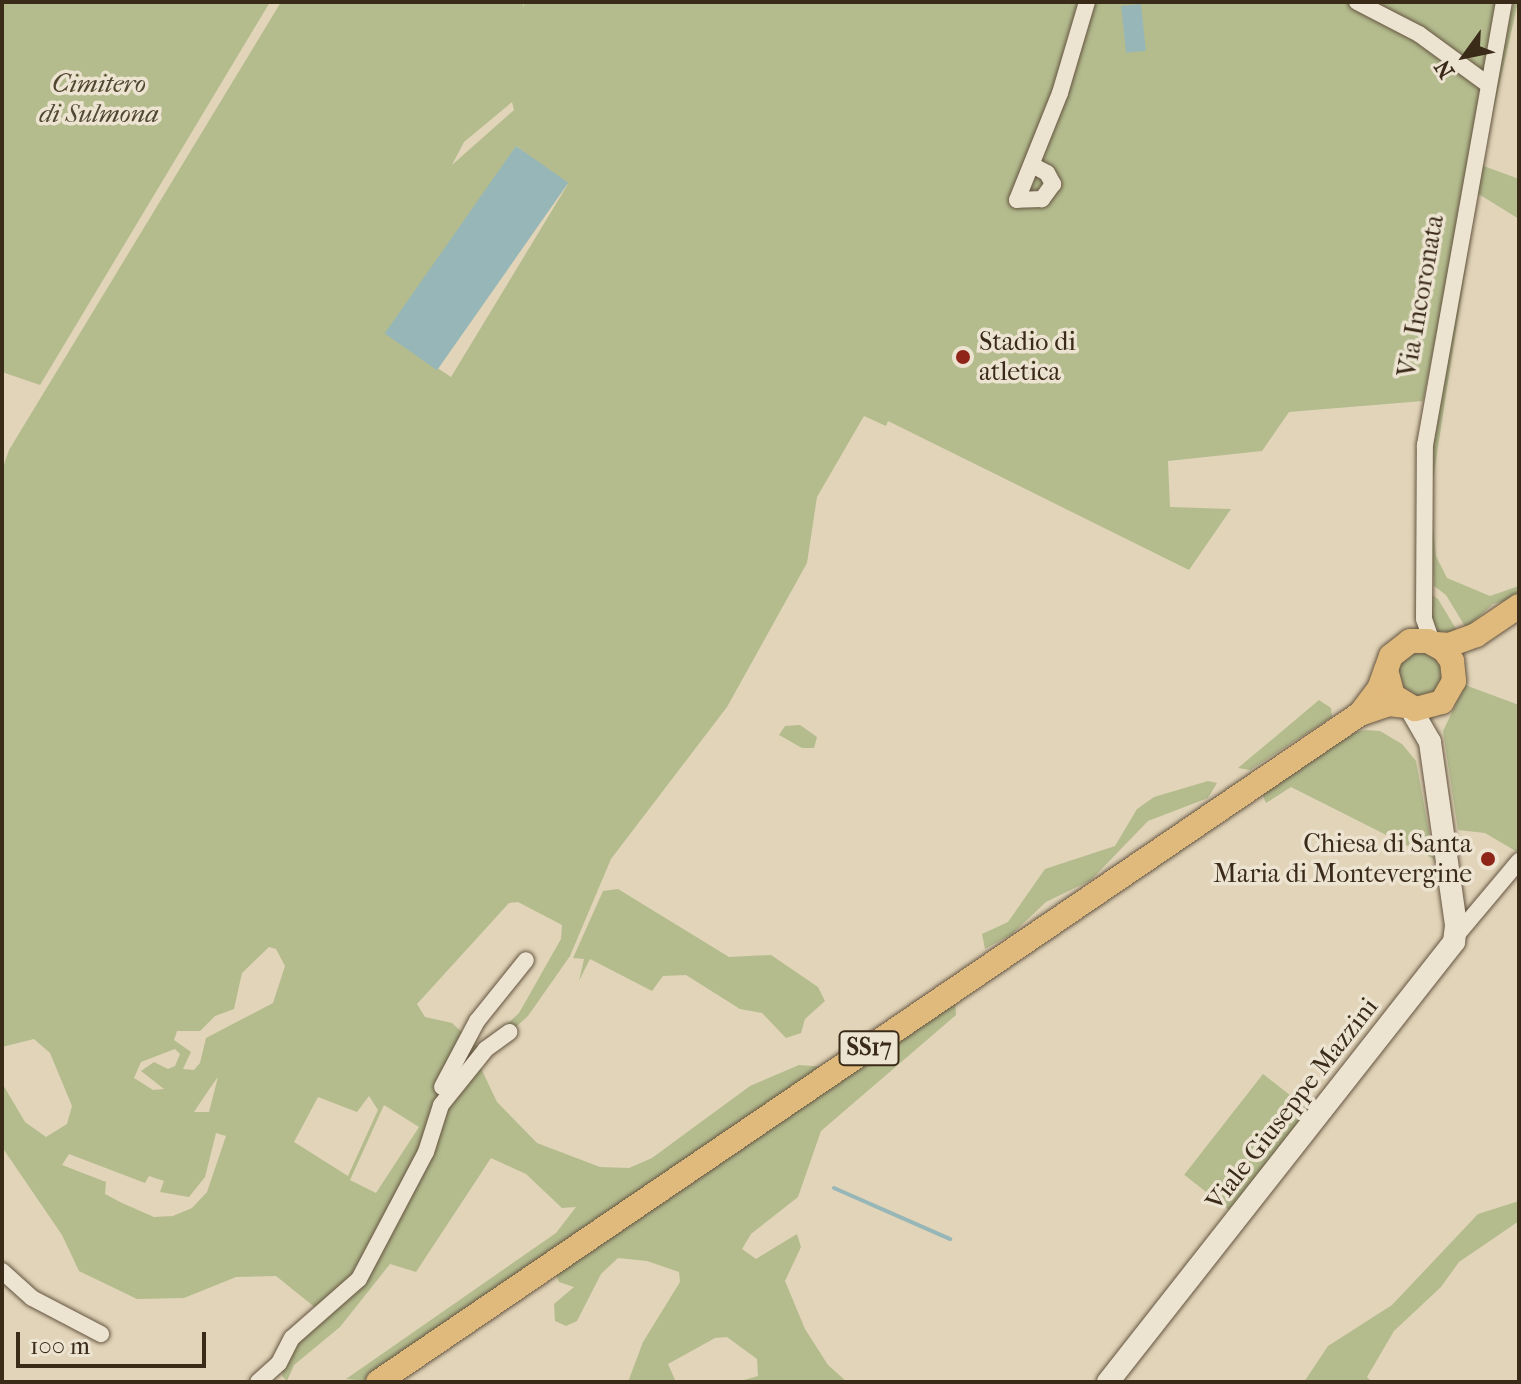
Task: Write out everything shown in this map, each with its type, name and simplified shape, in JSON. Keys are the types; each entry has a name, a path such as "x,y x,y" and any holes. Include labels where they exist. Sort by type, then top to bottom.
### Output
{"main road":[{"path":"1456,936 1430,742 1408,707 1390,692 1386,670 1391,656 1406,643 1449,645 1476,635 1519,606"},
{"path":"1430,742 1454,671 1476,635"},
{"path":"1434,643 1450,657 1454,671"},
{"name":"SS17","path":"1360,714 1386,670"},
{"path":"1408,707 1429,708 1445,698"},
{"name":"SS17","path":"389,1379 1360,714 1389,704 1408,707"},
{"name":"Viale Giuseppe Mazzini","path":"1108,1382 1456,936"}],"street":[{"path":"1032,165 1060,93 1087,2"},
{"path":"1357,2 1419,34 1486,83"},
{"name":"Via Incoronata","path":"1434,643 1424,625 1425,445 1486,83 1504,2"},
{"name":"Via Incoronata","path":"1406,643 1424,602"},
{"name":"Viale Giuseppe Mazzini","path":"1456,936 1519,861"},
{"path":"1453,904 1472,909 1485,904"},
{"path":"432,1132 428,1106 477,1021 526,960"},
{"path":"265,1381 292,1338 359,1279 392,1222 459,1077 509,1032"},
{"path":"2,1271 32,1298 101,1334"}],"green space":[{"name":"Cimitero di Sulmona","path":"2,2 270,2 40,385 2,372"},
{"path":"281,2 523,2 523,7 525,2 1504,2 1423,401 1289,412 1262,451 1168,461 1170,507 1231,509 1189,570 888,421 886,426 864,416 817,497 807,563 727,707 611,859 570,956 528,1016 459,1078 441,1105 427,1148 443,1107 478,1062 497,1102 537,1143 600,1167 629,1168 652,1158 750,1086 799,1065 826,1067 367,1381 346,1379 556,1233 576,1207 562,1208 526,1174 491,1158 416,1272 390,1264 340,1327 294,1365 287,1381 282,1376 286,1349 361,1282 394,1225 425,1156 359,1279 322,1313 276,1276 236,1277 184,1298 137,1299 79,1271 62,1235 2,1147 2,1083 25,1122 46,1137 67,1124 72,1106 50,1053 34,1039 2,1047 2,470 9,450","holes":["512,102 514,110 452,165 464,142","516,146 568,184 451,377 395,340","518,902 562,925 561,939 519,1013 480,1049 452,1023 425,1017 417,1004 509,903","269,947 276,949 285,966 273,1003 206,1038 200,1063 194,1070 183,1069 191,1052 174,1040 177,1031 200,1031 215,1016 234,1009 242,973","175,1049 180,1054 175,1066 168,1069 154,1062 141,1071 164,1089 153,1090 134,1078 141,1062","218,1077 209,1112 194,1112 208,1091","369,1096 378,1110 348,1176 294,1142 318,1097 357,1112","384,1105 419,1127 376,1193 350,1180","216,1133 226,1136 207,1192 192,1208 173,1216 154,1217 122,1203 105,1194 106,1182 62,1165 69,1154 145,1183 149,1176 164,1181 160,1192 189,1197 205,1177"]},
{"path":"1514,2 1518,2 1481,165 1519,179 1519,219 1477,193 1430,499 1436,556 1447,578 1490,596 1519,586 1519,597 1493,604 1466,628 1446,595 1434,586 1429,499 1431,447 1494,68"},
{"path":"1432,595 1438,599 1459,634 1435,631 1429,616"},
{"path":"1427,647 1448,674 1427,701 1401,694 1396,661"},
{"path":"1465,685 1519,705 1519,853 1485,833 1458,830 1443,731"},
{"path":"1319,700 1331,708 1332,717 1250,770 1238,768"},
{"path":"800,725 817,737 814,748 802,748 779,735 785,726"},
{"path":"1380,731 1402,744 1416,761 1434,859 1291,787 1266,803 1261,791 1340,735"},
{"path":"1208,781 1217,783 1208,798 1148,821 1091,880 1046,902 1012,934 985,949 982,934 1008,922 1045,869 1115,846 1137,809 1154,797"},
{"path":"618,889 729,957 771,955 818,987 825,1001 805,1019 801,1033 786,1038 762,1013 740,1009 686,975 663,976 652,991 590,959 579,981 584,959 573,958 603,891"},
{"path":"955,997 956,1015 821,1131 798,1197 751,1234 742,1249 756,1259 797,1234 801,1247 785,1281 805,1329 828,1365 847,1382 737,1382 758,1376 757,1359 727,1337 715,1338 668,1364 676,1382 628,1382 643,1342 680,1282 679,1272 647,1261 618,1258 601,1274 577,1321 566,1326 555,1321 554,1304 574,1287 559,1282 554,1269"},
{"path":"1263,1074 1311,1112 1232,1212 1184,1175"},
{"path":"1519,1201 1519,1221 1459,1262 1441,1287 1394,1331 1367,1377 1372,1382 1304,1382 1328,1346 1392,1305 1478,1214"}],"water":[{"path":"1141,4 1146,51 1126,53 1121,6"},
{"path":"516,146 568,183 437,370 385,334"}],"waterway":[{"path":"834,1188 950,1239"}],"place":[{"name":"Stadio di atletica","path":"963,357"},
{"name":"Chiesa di Santa Maria di Montevergine","path":"1488,859"}]}
